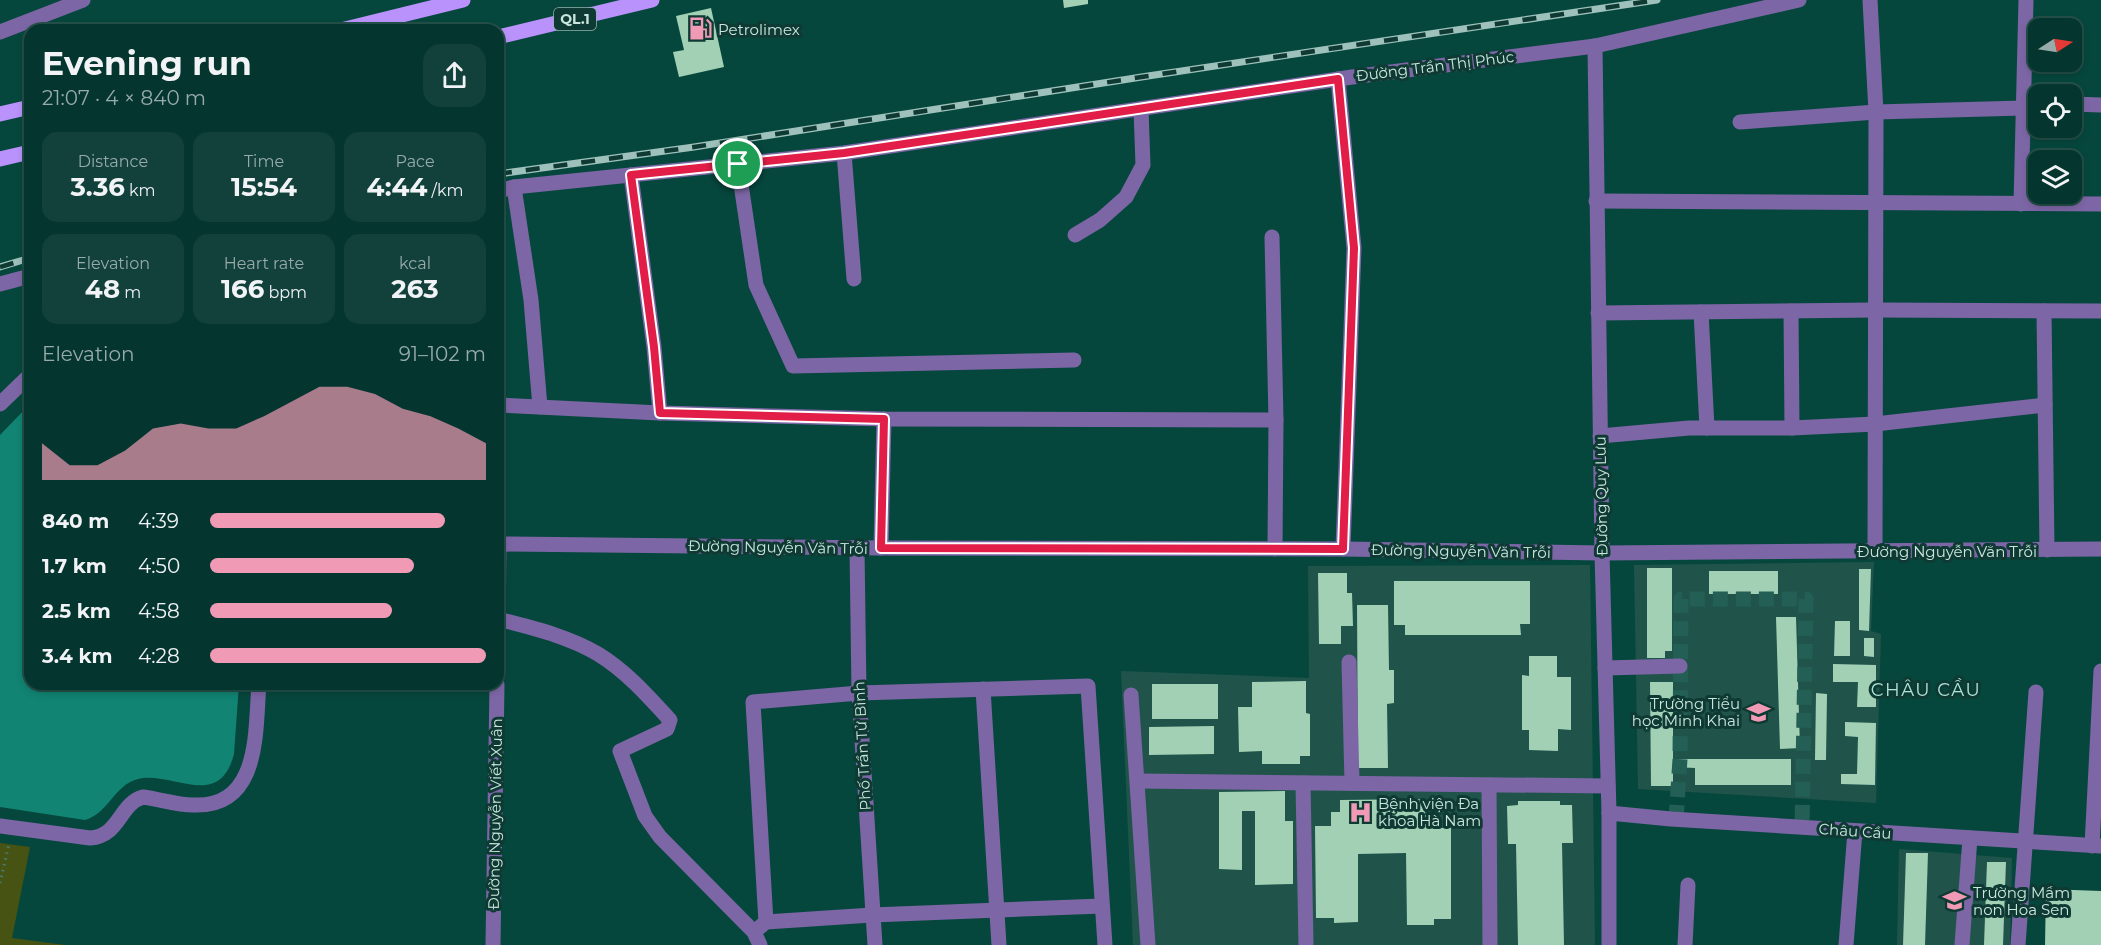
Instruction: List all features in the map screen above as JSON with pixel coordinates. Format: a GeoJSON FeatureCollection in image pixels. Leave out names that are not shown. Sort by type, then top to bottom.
{"type":"FeatureCollection","features":[{"type":"Feature","properties":{"kind":"main road"},"geometry":{"type":"LineString","coordinates":[[366,24],[464,0]]}},
{"type":"Feature","properties":{"kind":"main road","name":"QL.1"},"geometry":{"type":"LineString","coordinates":[[504,36],[652,0]]}},
{"type":"Feature","properties":{"kind":"main road"},"geometry":{"type":"LineString","coordinates":[[0,114],[24,108]]}},
{"type":"Feature","properties":{"kind":"main road"},"geometry":{"type":"LineString","coordinates":[[0,159],[24,153]]}},
{"type":"Feature","properties":{"kind":"street"},"geometry":{"type":"LineString","coordinates":[[0,32],[83,0]]}},
{"type":"Feature","properties":{"kind":"street","name":"Đường Trần Thị Phúc"},"geometry":{"type":"LineString","coordinates":[[504,189],[844,153],[1338,79],[1595,46],[1799,0]]}},
{"type":"Feature","properties":{"kind":"street"},"geometry":{"type":"LineString","coordinates":[[1870,0],[1876,112],[1875,551]]}},
{"type":"Feature","properties":{"kind":"street"},"geometry":{"type":"LineString","coordinates":[[2021,204],[2026,0]]}},
{"type":"Feature","properties":{"kind":"street","name":"Đường Quy Lưu"},"geometry":{"type":"LineString","coordinates":[[1595,46],[1602,553],[1609,813],[1609,945]]}},
{"type":"Feature","properties":{"kind":"street"},"geometry":{"type":"LineString","coordinates":[[1338,79],[1354,248],[1343,549]]}},
{"type":"Feature","properties":{"kind":"street"},"geometry":{"type":"LineString","coordinates":[[2082,104],[2101,105]]}},
{"type":"Feature","properties":{"kind":"street"},"geometry":{"type":"LineString","coordinates":[[1740,122],[1876,112],[2023,108]]}},
{"type":"Feature","properties":{"kind":"street"},"geometry":{"type":"LineString","coordinates":[[1075,235],[1100,220],[1126,197],[1143,165],[1141,109]]}},
{"type":"Feature","properties":{"kind":"street"},"geometry":{"type":"LineString","coordinates":[[844,153],[854,279]]}},
{"type":"Feature","properties":{"kind":"street"},"geometry":{"type":"LineString","coordinates":[[738,164],[756,285],[793,366],[1074,360]]}},
{"type":"Feature","properties":{"kind":"street"},"geometry":{"type":"LineString","coordinates":[[631,175],[654,347],[660,413]]}},
{"type":"Feature","properties":{"kind":"street"},"geometry":{"type":"LineString","coordinates":[[514,187],[531,300],[540,407]]}},
{"type":"Feature","properties":{"kind":"street"},"geometry":{"type":"LineString","coordinates":[[1596,201],[2101,204]]}},
{"type":"Feature","properties":{"kind":"street"},"geometry":{"type":"LineString","coordinates":[[1272,237],[1276,420],[1275,549]]}},
{"type":"Feature","properties":{"kind":"street"},"geometry":{"type":"LineString","coordinates":[[0,284],[24,278]]}},
{"type":"Feature","properties":{"kind":"street"},"geometry":{"type":"LineString","coordinates":[[1598,313],[1875,310],[2101,311]]}},
{"type":"Feature","properties":{"kind":"street"},"geometry":{"type":"LineString","coordinates":[[1791,311],[1792,428]]}},
{"type":"Feature","properties":{"kind":"street"},"geometry":{"type":"LineString","coordinates":[[2044,311],[2047,550]]}},
{"type":"Feature","properties":{"kind":"street"},"geometry":{"type":"LineString","coordinates":[[1701,312],[1707,428]]}},
{"type":"Feature","properties":{"kind":"street"},"geometry":{"type":"LineString","coordinates":[[0,404],[24,381]]}},
{"type":"Feature","properties":{"kind":"street"},"geometry":{"type":"LineString","coordinates":[[504,405],[660,413],[884,419],[1276,420]]}},
{"type":"Feature","properties":{"kind":"street"},"geometry":{"type":"LineString","coordinates":[[1600,436],[1689,428],[1792,428],[1875,424],[2045,405]]}},
{"type":"Feature","properties":{"kind":"street"},"geometry":{"type":"LineString","coordinates":[[881,548],[884,419]]}},
{"type":"Feature","properties":{"kind":"street","name":"Đường Nguyễn Văn Trỗi"},"geometry":{"type":"LineString","coordinates":[[504,544],[857,548],[1343,549],[1602,553],[2101,549]]}},
{"type":"Feature","properties":{"kind":"street","name":"Phố Trần Tử Bình"},"geometry":{"type":"LineString","coordinates":[[857,548],[859,693],[874,945]]}},
{"type":"Feature","properties":{"kind":"street"},"geometry":{"type":"LineString","coordinates":[[504,621],[554,634],[599,655],[639,686],[670,720],[667,729],[620,751],[645,816],[660,837],[757,939],[766,922],[753,702],[859,693],[1088,686],[1105,945]]}},
{"type":"Feature","properties":{"kind":"street"},"geometry":{"type":"LineString","coordinates":[[1349,662],[1352,783]]}},
{"type":"Feature","properties":{"kind":"street"},"geometry":{"type":"LineString","coordinates":[[1605,668],[1680,666]]}},
{"type":"Feature","properties":{"kind":"street"},"geometry":{"type":"LineString","coordinates":[[2097,846],[2101,671]]}},
{"type":"Feature","properties":{"kind":"street"},"geometry":{"type":"LineString","coordinates":[[983,689],[999,945]]}},
{"type":"Feature","properties":{"kind":"street"},"geometry":{"type":"LineString","coordinates":[[6,827],[90,838],[101,837],[110,831],[136,799],[143,797],[192,805],[210,804],[226,798],[239,786],[248,771],[253,754],[258,690]]}},
{"type":"Feature","properties":{"kind":"street","name":"Đường Nguyễn Viết Xuân"},"geometry":{"type":"LineString","coordinates":[[493,945],[497,690]]}},
{"type":"Feature","properties":{"kind":"street"},"geometry":{"type":"LineString","coordinates":[[2018,945],[2036,692]]}},
{"type":"Feature","properties":{"kind":"street"},"geometry":{"type":"LineString","coordinates":[[1131,695],[1148,945]]}},
{"type":"Feature","properties":{"kind":"street"},"geometry":{"type":"LineString","coordinates":[[1138,781],[1608,786]]}},
{"type":"Feature","properties":{"kind":"street"},"geometry":{"type":"LineString","coordinates":[[1303,783],[1306,945]]}},
{"type":"Feature","properties":{"kind":"street"},"geometry":{"type":"LineString","coordinates":[[1489,785],[1490,945]]}},
{"type":"Feature","properties":{"kind":"street","name":"Châu Cầu"},"geometry":{"type":"LineString","coordinates":[[1609,813],[1671,819],[2097,846]]}},
{"type":"Feature","properties":{"kind":"street"},"geometry":{"type":"LineString","coordinates":[[1846,945],[1855,831]]}},
{"type":"Feature","properties":{"kind":"street"},"geometry":{"type":"LineString","coordinates":[[1962,945],[1970,838]]}},
{"type":"Feature","properties":{"kind":"street"},"geometry":{"type":"LineString","coordinates":[[1685,945],[1688,885]]}},
{"type":"Feature","properties":{"kind":"street"},"geometry":{"type":"LineString","coordinates":[[766,922],[872,915],[1102,906]]}},
{"type":"Feature","properties":{"kind":"path"},"geometry":{"type":"LineString","coordinates":[[0,883],[6,827]]}},
{"type":"Feature","properties":{"kind":"shaded area"},"geometry":{"type":"Polygon","coordinates":[[[24,410],[24,690],[239,690],[234,754],[228,770],[219,780],[208,785],[196,785],[156,778],[133,780],[119,791],[101,811],[85,820],[0,807],[0,435],[24,410]]]}},
{"type":"Feature","properties":{"kind":"shaded area","name":"Trường Tiểu học Minh Khai"},"geometry":{"type":"Polygon","coordinates":[[[1874,562],[1871,631],[1881,634],[1876,803],[1638,789],[1634,565],[1874,562]]]}},
{"type":"Feature","properties":{"kind":"shaded area","name":"Bệnh viện Đa khoa Hà Nam"},"geometry":{"type":"Polygon","coordinates":[[[1590,565],[1595,945],[1133,945],[1121,671],[1309,678],[1308,566],[1590,565]]]}},
{"type":"Feature","properties":{"kind":"shaded area"},"geometry":{"type":"Polygon","coordinates":[[[0,843],[30,847],[12,938],[65,945],[0,945],[0,843]]]}},
{"type":"Feature","properties":{"kind":"shaded area","name":"Trường Mầm non Hoa Sen"},"geometry":{"type":"Polygon","coordinates":[[[1899,849],[2012,858],[2010,945],[1897,945],[1899,849]]]}},
{"type":"Feature","properties":{"kind":"building"},"geometry":{"type":"Polygon","coordinates":[[[1063,0],[1088,0],[1088,4],[1064,8],[1063,0]]]}},
{"type":"Feature","properties":{"kind":"building"},"geometry":{"type":"Polygon","coordinates":[[[711,8],[724,67],[679,77],[673,52],[684,50],[676,16],[711,8]]]}},
{"type":"Feature","properties":{"kind":"building"},"geometry":{"type":"Polygon","coordinates":[[[1647,568],[1672,568],[1672,651],[1665,651],[1665,658],[1647,658],[1647,568]]]}},
{"type":"Feature","properties":{"kind":"building"},"geometry":{"type":"Polygon","coordinates":[[[1859,569],[1871,569],[1869,631],[1859,630],[1859,569]]]}},
{"type":"Feature","properties":{"kind":"building"},"geometry":{"type":"Polygon","coordinates":[[[1709,571],[1778,571],[1778,594],[1709,594],[1709,571]]]}},
{"type":"Feature","properties":{"kind":"building"},"geometry":{"type":"Polygon","coordinates":[[[1318,573],[1347,573],[1347,593],[1352,593],[1353,626],[1341,626],[1341,644],[1319,644],[1318,573]]]}},
{"type":"Feature","properties":{"kind":"building"},"geometry":{"type":"Polygon","coordinates":[[[1394,581],[1530,581],[1530,624],[1520,624],[1521,635],[1405,635],[1405,625],[1394,625],[1394,581]]]}},
{"type":"Feature","properties":{"kind":"building"},"geometry":{"type":"Polygon","coordinates":[[[1357,605],[1388,605],[1389,670],[1394,670],[1394,703],[1387,704],[1388,768],[1358,768],[1357,605]]]}},
{"type":"Feature","properties":{"kind":"building"},"geometry":{"type":"Polygon","coordinates":[[[1776,617],[1796,617],[1800,748],[1780,749],[1776,617]]]}},
{"type":"Feature","properties":{"kind":"building"},"geometry":{"type":"Polygon","coordinates":[[[1835,621],[1850,621],[1850,656],[1834,656],[1835,621]]]}},
{"type":"Feature","properties":{"kind":"building"},"geometry":{"type":"Polygon","coordinates":[[[1864,638],[1874,638],[1874,657],[1864,656],[1864,638]]]}},
{"type":"Feature","properties":{"kind":"building"},"geometry":{"type":"Polygon","coordinates":[[[1529,656],[1557,656],[1557,677],[1571,677],[1571,730],[1558,729],[1558,751],[1529,750],[1529,730],[1522,730],[1522,675],[1529,676],[1529,656]]]}},
{"type":"Feature","properties":{"kind":"building"},"geometry":{"type":"Polygon","coordinates":[[[1833,664],[1876,665],[1876,707],[1857,707],[1858,682],[1833,682],[1833,664]]]}},
{"type":"Feature","properties":{"kind":"building"},"geometry":{"type":"Polygon","coordinates":[[[1306,681],[1306,713],[1310,714],[1310,756],[1300,756],[1300,764],[1262,764],[1262,751],[1239,752],[1238,707],[1252,707],[1252,682],[1306,681]]]}},
{"type":"Feature","properties":{"kind":"building"},"geometry":{"type":"Polygon","coordinates":[[[1650,682],[1673,682],[1673,759],[1791,759],[1791,785],[1695,785],[1695,768],[1673,767],[1673,786],[1651,786],[1650,682]]]}},
{"type":"Feature","properties":{"kind":"building"},"geometry":{"type":"Polygon","coordinates":[[[1152,684],[1218,684],[1218,719],[1152,719],[1152,684]]]}},
{"type":"Feature","properties":{"kind":"building"},"geometry":{"type":"Polygon","coordinates":[[[1816,693],[1827,694],[1826,760],[1815,760],[1816,693]]]}},
{"type":"Feature","properties":{"kind":"building"},"geometry":{"type":"Polygon","coordinates":[[[1845,722],[1876,723],[1875,785],[1841,784],[1841,774],[1857,774],[1858,737],[1845,736],[1845,722]]]}},
{"type":"Feature","properties":{"kind":"building"},"geometry":{"type":"Polygon","coordinates":[[[1214,726],[1214,754],[1149,755],[1149,727],[1214,726]]]}},
{"type":"Feature","properties":{"kind":"building"},"geometry":{"type":"Polygon","coordinates":[[[1285,791],[1285,821],[1293,821],[1293,884],[1255,885],[1255,811],[1242,811],[1242,870],[1219,869],[1219,792],[1285,791]]]}},
{"type":"Feature","properties":{"kind":"building"},"geometry":{"type":"Polygon","coordinates":[[[1425,799],[1425,815],[1438,815],[1438,828],[1451,828],[1451,919],[1434,919],[1434,925],[1407,925],[1406,853],[1358,854],[1358,922],[1334,923],[1334,918],[1316,918],[1315,826],[1331,826],[1331,812],[1340,812],[1340,800],[1425,799]]]}},
{"type":"Feature","properties":{"kind":"building"},"geometry":{"type":"Polygon","coordinates":[[[1518,801],[1560,801],[1560,805],[1572,805],[1573,843],[1562,843],[1564,945],[1518,945],[1516,844],[1508,844],[1507,806],[1518,805],[1518,801]]]}},
{"type":"Feature","properties":{"kind":"building"},"geometry":{"type":"Polygon","coordinates":[[[1906,853],[1928,853],[1925,945],[1903,945],[1906,853]]]}},
{"type":"Feature","properties":{"kind":"building"},"geometry":{"type":"Polygon","coordinates":[[[1987,862],[2006,862],[2003,945],[1984,945],[1987,862]]]}},
{"type":"Feature","properties":{"kind":"building"},"geometry":{"type":"Polygon","coordinates":[[[2046,889],[2101,891],[2101,945],[2045,945],[2046,889]]]}},
{"type":"Feature","properties":{"kind":"tunnel"},"geometry":{"type":"LineString","coordinates":[[1676,820],[1680,759],[1681,599],[1806,599],[1802,828]]}},
{"type":"Feature","properties":{"kind":"railway"},"geometry":{"type":"LineString","coordinates":[[504,173],[694,147],[1657,0]]}},
{"type":"Feature","properties":{"kind":"railway"},"geometry":{"type":"LineString","coordinates":[[0,267],[24,260]]}},
{"type":"Feature","properties":{"kind":"place","name":"Petrolimex"},"geometry":{"type":"Point","coordinates":[700,29]}},
{"type":"Feature","properties":{"kind":"place","name":"Trường Tiểu học Minh Khai"},"geometry":{"type":"Point","coordinates":[1758,712]}},
{"type":"Feature","properties":{"kind":"place","name":"Bệnh viện Đa khoa Hà Nam"},"geometry":{"type":"Point","coordinates":[1360,812]}},
{"type":"Feature","properties":{"kind":"place","name":"Trường Mầm non Hoa Sen"},"geometry":{"type":"Point","coordinates":[1955,901]}},
{"type":"Feature","properties":{"kind":"district","name":"CHÂU CẦU"},"geometry":{"type":"Point","coordinates":[1926,690]}},
{"type":"Feature","properties":{"kind":"route"},"geometry":{"type":"LineString","coordinates":[[1338,79],[1354,248],[1343,549],[881,548],[884,419],[660,413],[654,347],[631,175],[738,164],[844,153],[1338,79]]}}]}
